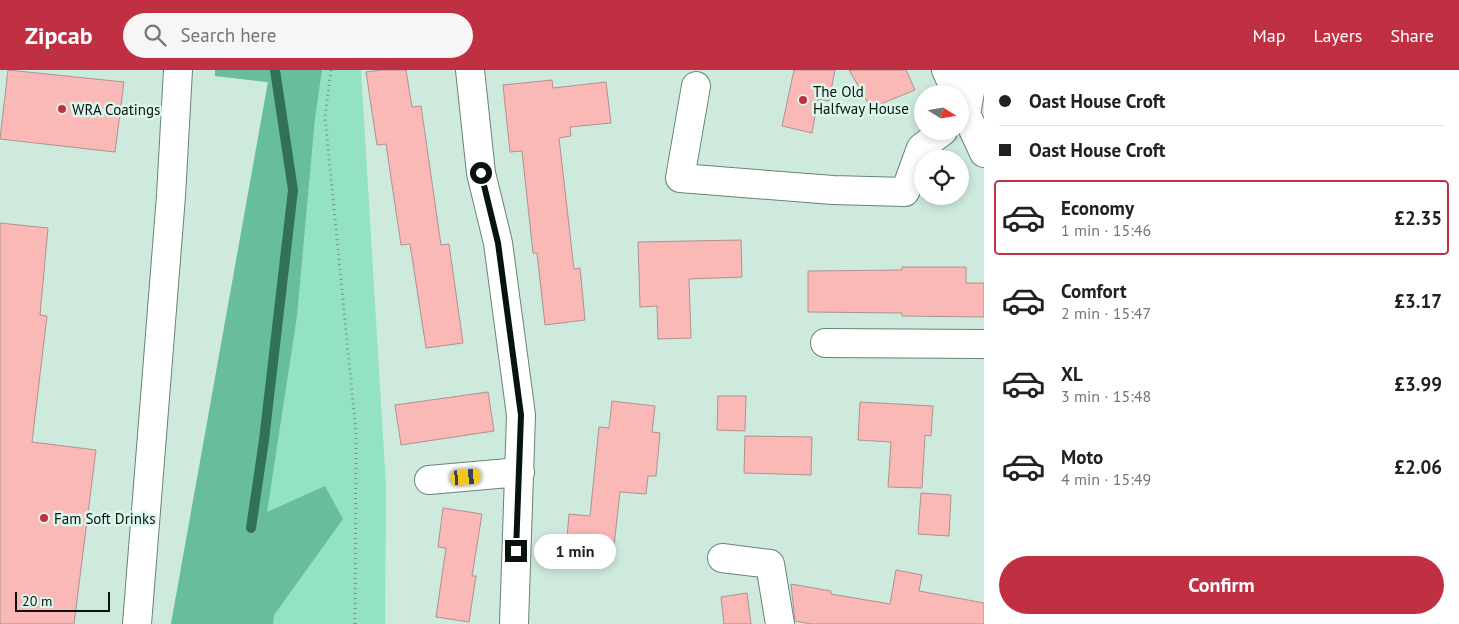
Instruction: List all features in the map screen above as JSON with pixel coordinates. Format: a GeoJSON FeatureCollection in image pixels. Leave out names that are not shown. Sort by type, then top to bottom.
{"type":"FeatureCollection","features":[{"type":"Feature","properties":{"kind":"street"},"geometry":{"type":"LineString","coordinates":[[137,624],[171,196],[178,70]]}},
{"type":"Feature","properties":{"kind":"street"},"geometry":{"type":"LineString","coordinates":[[470,70],[481,173],[498,243],[521,415],[514,624]]}},
{"type":"Feature","properties":{"kind":"street"},"geometry":{"type":"LineString","coordinates":[[946,70],[952,85]]}},
{"type":"Feature","properties":{"kind":"street"},"geometry":{"type":"LineString","coordinates":[[969,85],[974,70]]}},
{"type":"Feature","properties":{"kind":"street"},"geometry":{"type":"LineString","coordinates":[[696,86],[680,178],[834,190],[905,192],[920,148],[931,140]]}},
{"type":"Feature","properties":{"kind":"street"},"geometry":{"type":"LineString","coordinates":[[969,123],[984,153]]}},
{"type":"Feature","properties":{"kind":"street"},"geometry":{"type":"LineString","coordinates":[[825,342],[984,344]]}},
{"type":"Feature","properties":{"kind":"street"},"geometry":{"type":"LineString","coordinates":[[429,480],[520,472]]}},
{"type":"Feature","properties":{"kind":"street"},"geometry":{"type":"LineString","coordinates":[[722,558],[770,564],[780,624]]}},
{"type":"Feature","properties":{"kind":"path"},"geometry":{"type":"LineString","coordinates":[[331,70],[325,117],[356,432],[355,624]]}},
{"type":"Feature","properties":{"kind":"green space"},"geometry":{"type":"Polygon","coordinates":[[[215,70],[361,70],[386,486],[385,624],[171,624],[268,82],[215,76],[215,70]]]}},
{"type":"Feature","properties":{"kind":"green space"},"geometry":{"type":"Polygon","coordinates":[[[215,70],[322,70],[315,118],[297,316],[267,512],[325,486],[343,519],[274,615],[273,624],[171,624],[268,82],[215,76],[215,70]]]}},
{"type":"Feature","properties":{"kind":"building","name":"WRA Coatings"},"geometry":{"type":"Polygon","coordinates":[[[8,70],[124,82],[115,152],[0,139],[8,70]]]}},
{"type":"Feature","properties":{"kind":"building"},"geometry":{"type":"Polygon","coordinates":[[[406,70],[412,107],[421,106],[441,245],[449,244],[463,343],[426,348],[410,244],[401,245],[386,144],[377,145],[366,72],[406,70]]]}},
{"type":"Feature","properties":{"kind":"building"},"geometry":{"type":"Polygon","coordinates":[[[794,70],[835,70],[829,101],[818,99],[812,133],[782,126],[794,70]]]}},
{"type":"Feature","properties":{"kind":"building"},"geometry":{"type":"Polygon","coordinates":[[[849,70],[906,70],[914,90],[871,108],[849,70]]]}},
{"type":"Feature","properties":{"kind":"building"},"geometry":{"type":"Polygon","coordinates":[[[552,80],[553,88],[606,82],[611,123],[570,127],[571,136],[559,138],[574,269],[580,268],[585,320],[545,325],[537,253],[533,253],[522,151],[510,152],[503,85],[552,80]]]}},
{"type":"Feature","properties":{"kind":"building","name":"Fam Soft Drinks"},"geometry":{"type":"Polygon","coordinates":[[[0,223],[48,228],[40,315],[47,316],[32,442],[96,450],[74,624],[0,624],[0,223]]]}},
{"type":"Feature","properties":{"kind":"building"},"geometry":{"type":"Polygon","coordinates":[[[741,240],[742,277],[689,279],[691,338],[658,339],[657,306],[640,307],[638,242],[741,240]]]}},
{"type":"Feature","properties":{"kind":"building"},"geometry":{"type":"Polygon","coordinates":[[[902,267],[966,267],[966,283],[984,283],[984,317],[902,316],[902,313],[808,312],[808,271],[902,270],[902,267]]]}},
{"type":"Feature","properties":{"kind":"building"},"geometry":{"type":"Polygon","coordinates":[[[488,392],[494,431],[401,445],[395,405],[488,392]]]}},
{"type":"Feature","properties":{"kind":"building"},"geometry":{"type":"Polygon","coordinates":[[[718,396],[746,396],[745,431],[717,430],[718,396]]]}},
{"type":"Feature","properties":{"kind":"building"},"geometry":{"type":"Polygon","coordinates":[[[612,401],[655,406],[652,432],[660,433],[656,476],[648,476],[646,494],[620,492],[613,555],[566,550],[569,514],[590,516],[599,427],[609,428],[612,401]]]}},
{"type":"Feature","properties":{"kind":"building"},"geometry":{"type":"Polygon","coordinates":[[[860,402],[933,406],[931,436],[925,435],[922,488],[888,487],[891,442],[858,440],[860,402]]]}},
{"type":"Feature","properties":{"kind":"building"},"geometry":{"type":"Polygon","coordinates":[[[745,436],[812,437],[811,475],[744,473],[745,436]]]}},
{"type":"Feature","properties":{"kind":"building"},"geometry":{"type":"Polygon","coordinates":[[[921,493],[951,495],[949,536],[918,534],[921,493]]]}},
{"type":"Feature","properties":{"kind":"building"},"geometry":{"type":"Polygon","coordinates":[[[443,508],[482,514],[472,576],[476,576],[469,622],[436,617],[446,548],[438,547],[443,508]]]}},
{"type":"Feature","properties":{"kind":"building"},"geometry":{"type":"Polygon","coordinates":[[[896,570],[922,575],[919,591],[984,603],[984,624],[811,624],[795,621],[791,584],[831,591],[831,594],[890,604],[896,570]]]}},
{"type":"Feature","properties":{"kind":"building"},"geometry":{"type":"Polygon","coordinates":[[[747,593],[751,624],[724,624],[721,597],[747,593]]]}},
{"type":"Feature","properties":{"kind":"waterway"},"geometry":{"type":"LineString","coordinates":[[251,528],[264,440],[293,190],[275,70]]}},
{"type":"Feature","properties":{"kind":"place","name":"The Old Halfway House"},"geometry":{"type":"Point","coordinates":[803,100]}},
{"type":"Feature","properties":{"kind":"place","name":"WRA Coatings"},"geometry":{"type":"Point","coordinates":[62,109]}},
{"type":"Feature","properties":{"kind":"place","name":"Fam Soft Drinks"},"geometry":{"type":"Point","coordinates":[44,518]}},
{"type":"Feature","properties":{"kind":"route"},"geometry":{"type":"LineString","coordinates":[[481,173],[498,243],[521,415],[520,494],[516,551]]}}]}
